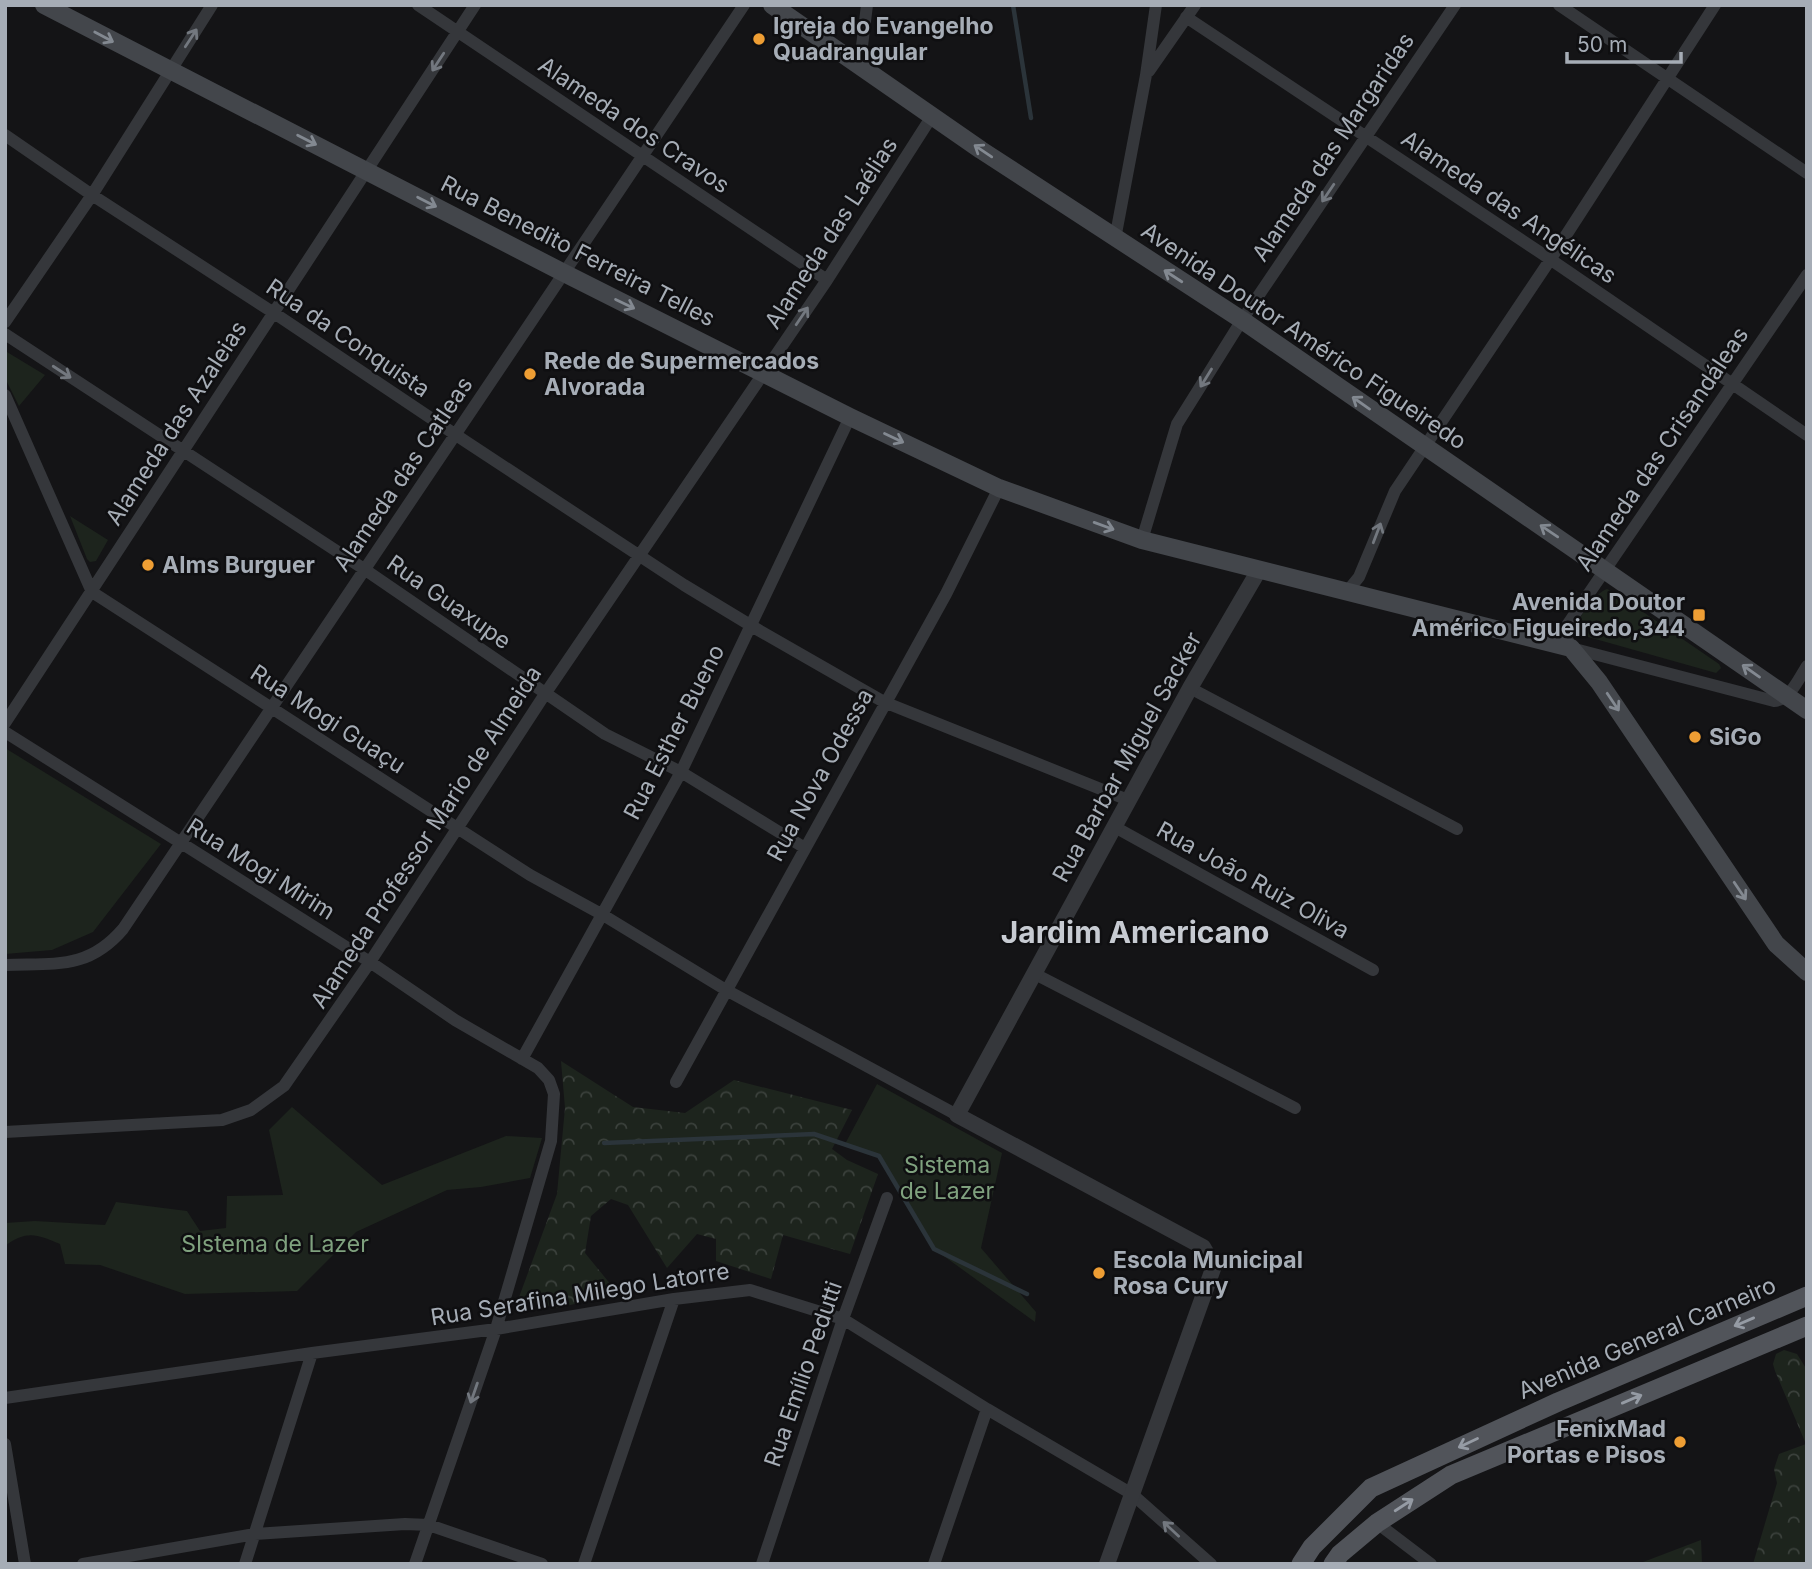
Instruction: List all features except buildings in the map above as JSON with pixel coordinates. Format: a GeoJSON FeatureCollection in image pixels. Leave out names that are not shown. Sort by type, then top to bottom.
{"type":"FeatureCollection","features":[{"type":"Feature","properties":{"kind":"main road","name":"Rua Benedito Ferreira Telles"},"geometry":{"type":"LineString","coordinates":[[44,5],[564,273],[850,417],[999,488],[1142,540],[1571,648]]}},
{"type":"Feature","properties":{"kind":"main road","name":"Avenida Doutor Américo Figueiredo"},"geometry":{"type":"LineString","coordinates":[[772,5],[1115,239],[1242,320],[1807,710]]}},
{"type":"Feature","properties":{"kind":"main road"},"geometry":{"type":"LineString","coordinates":[[1571,648],[1599,682],[1776,944],[1807,972]]}},
{"type":"Feature","properties":{"kind":"main road","name":"Avenida General Carneiro"},"geometry":{"type":"LineString","coordinates":[[1301,1564],[1312,1548],[1370,1488],[1558,1402],[1807,1296]]}},
{"type":"Feature","properties":{"kind":"main road"},"geometry":{"type":"LineString","coordinates":[[1333,1564],[1340,1554],[1377,1523],[1451,1475],[1807,1326]]}},
{"type":"Feature","properties":{"kind":"street"},"geometry":{"type":"LineString","coordinates":[[5,322],[92,195],[212,5]]}},
{"type":"Feature","properties":{"kind":"street","name":"Alameda dos Cravos"},"geometry":{"type":"LineString","coordinates":[[418,5],[827,280]]}},
{"type":"Feature","properties":{"kind":"street","name":"Alameda das Azaleias"},"geometry":{"type":"LineString","coordinates":[[5,723],[475,5]]}},
{"type":"Feature","properties":{"kind":"street","name":"Alameda das Catleas"},"geometry":{"type":"LineString","coordinates":[[5,965],[75,961],[99,952],[123,929],[744,5]]}},
{"type":"Feature","properties":{"kind":"street"},"geometry":{"type":"LineString","coordinates":[[866,70],[862,46],[867,5]]}},
{"type":"Feature","properties":{"kind":"street"},"geometry":{"type":"LineString","coordinates":[[1115,239],[1146,75],[1156,5]]}},
{"type":"Feature","properties":{"kind":"street"},"geometry":{"type":"LineString","coordinates":[[1146,75],[1195,5]]}},
{"type":"Feature","properties":{"kind":"street","name":"Alameda das Margaridas"},"geometry":{"type":"LineString","coordinates":[[1142,540],[1177,424],[1242,320],[1455,5]]}},
{"type":"Feature","properties":{"kind":"street"},"geometry":{"type":"LineString","coordinates":[[1559,5],[1807,173]]}},
{"type":"Feature","properties":{"kind":"street"},"geometry":{"type":"LineString","coordinates":[[1345,590],[1359,577],[1395,491],[1550,260],[1715,5]]}},
{"type":"Feature","properties":{"kind":"street","name":"Alameda das Angélicas"},"geometry":{"type":"LineString","coordinates":[[1186,17],[1367,136],[1807,435]]}},
{"type":"Feature","properties":{"kind":"street"},"geometry":{"type":"LineString","coordinates":[[1152,33],[1156,39],[1169,42]]}},
{"type":"Feature","properties":{"kind":"street","name":"Alameda das Laélias"},"geometry":{"type":"LineString","coordinates":[[763,373],[827,280],[932,116]]}},
{"type":"Feature","properties":{"kind":"street","name":"Rua da Conquista"},"geometry":{"type":"LineString","coordinates":[[5,135],[455,435],[751,625],[884,702],[1128,800]]}},
{"type":"Feature","properties":{"kind":"street","name":"Alameda das Crisandáleas"},"geometry":{"type":"LineString","coordinates":[[1571,648],[1565,637],[1568,624],[1807,275]]}},
{"type":"Feature","properties":{"kind":"street"},"geometry":{"type":"LineString","coordinates":[[5,314],[19,303]]}},
{"type":"Feature","properties":{"kind":"street","name":"Rua Guaxupe"},"geometry":{"type":"LineString","coordinates":[[5,334],[364,569],[605,734],[681,772],[804,848]]}},
{"type":"Feature","properties":{"kind":"street","name":"Alameda Professor Mario de Almeida"},"geometry":{"type":"LineString","coordinates":[[5,1132],[222,1120],[251,1110],[284,1086],[370,962],[545,694],[763,373]]}},
{"type":"Feature","properties":{"kind":"street"},"geometry":{"type":"LineString","coordinates":[[5,395],[92,592]]}},
{"type":"Feature","properties":{"kind":"street","name":"Rua Esther Bueno"},"geometry":{"type":"LineString","coordinates":[[522,1059],[681,772],[850,417]]}},
{"type":"Feature","properties":{"kind":"street","name":"Rua Nova Odessa"},"geometry":{"type":"LineString","coordinates":[[676,1082],[946,594],[999,488]]}},
{"type":"Feature","properties":{"kind":"street","name":"Rua Barbar Miguel Sacker"},"geometry":{"type":"LineString","coordinates":[[957,1115],[1190,688],[1259,570]]}},
{"type":"Feature","properties":{"kind":"street","name":"Rua Mogi Guaçu"},"geometry":{"type":"LineString","coordinates":[[92,592],[530,875],[603,915],[726,990],[957,1115]]}},
{"type":"Feature","properties":{"kind":"street","name":"Rua Benedito Ferreira Telles"},"geometry":{"type":"LineString","coordinates":[[1571,648],[1774,701],[1787,696]]}},
{"type":"Feature","properties":{"kind":"street"},"geometry":{"type":"LineString","coordinates":[[1787,696],[1807,666]]}},
{"type":"Feature","properties":{"kind":"street"},"geometry":{"type":"LineString","coordinates":[[1190,688],[1457,828]]}},
{"type":"Feature","properties":{"kind":"street","name":"Rua Mogi Mirim"},"geometry":{"type":"LineString","coordinates":[[5,732],[370,962],[455,1020],[538,1068],[549,1080],[554,1094],[551,1142],[496,1329]]}},
{"type":"Feature","properties":{"kind":"street","name":"Rua João Ruiz Oliva"},"geometry":{"type":"LineString","coordinates":[[1114,826],[1373,970]]}},
{"type":"Feature","properties":{"kind":"street"},"geometry":{"type":"LineString","coordinates":[[1033,973],[1294,1108]]}},
{"type":"Feature","properties":{"kind":"street"},"geometry":{"type":"LineString","coordinates":[[957,1115],[1203,1247],[1213,1266],[1107,1564]]}},
{"type":"Feature","properties":{"kind":"street","name":"Rua Emílio Pedutti"},"geometry":{"type":"LineString","coordinates":[[762,1564],[843,1319],[887,1198]]}},
{"type":"Feature","properties":{"kind":"street","name":"Rua Serafina Milego Latorre"},"geometry":{"type":"LineString","coordinates":[[5,1398],[496,1329],[674,1298],[750,1290],[843,1319],[987,1409],[1132,1494],[1211,1564]]}},
{"type":"Feature","properties":{"kind":"street"},"geometry":{"type":"LineString","coordinates":[[584,1564],[674,1298]]}},
{"type":"Feature","properties":{"kind":"street"},"geometry":{"type":"LineString","coordinates":[[415,1564],[496,1329]]}},
{"type":"Feature","properties":{"kind":"street"},"geometry":{"type":"LineString","coordinates":[[245,1564],[312,1353]]}},
{"type":"Feature","properties":{"kind":"street"},"geometry":{"type":"LineString","coordinates":[[934,1564],[987,1409]]}},
{"type":"Feature","properties":{"kind":"street"},"geometry":{"type":"LineString","coordinates":[[5,1444],[25,1564]]}},
{"type":"Feature","properties":{"kind":"street"},"geometry":{"type":"LineString","coordinates":[[1377,1523],[1431,1564]]}},
{"type":"Feature","properties":{"kind":"street"},"geometry":{"type":"LineString","coordinates":[[83,1564],[255,1534],[405,1524],[429,1525],[542,1564]]}},
{"type":"Feature","properties":{"kind":"green space"},"geometry":{"type":"Polygon","coordinates":[[[7,352],[45,375],[19,406],[5,378],[7,352]]]}},
{"type":"Feature","properties":{"kind":"green space"},"geometry":{"type":"Polygon","coordinates":[[[70,516],[108,540],[96,561],[90,562],[87,559],[70,516]]]}},
{"type":"Feature","properties":{"kind":"green space"},"geometry":{"type":"Polygon","coordinates":[[[1607,589],[1719,664],[1721,668],[1716,673],[1581,635],[1577,632],[1577,626],[1583,614],[1597,596],[1607,589]]]}},
{"type":"Feature","properties":{"kind":"green space"},"geometry":{"type":"Polygon","coordinates":[[[5,748],[161,844],[93,932],[52,950],[5,954],[5,748]]]}},
{"type":"Feature","properties":{"kind":"green space"},"geometry":{"type":"Polygon","coordinates":[[[561,1061],[633,1107],[685,1113],[734,1080],[852,1110],[832,1149],[847,1160],[878,1174],[850,1254],[783,1235],[771,1279],[716,1261],[716,1239],[697,1234],[667,1268],[628,1205],[611,1199],[591,1216],[585,1253],[616,1291],[603,1297],[558,1308],[518,1300],[557,1194],[565,1108],[561,1061]]]}},
{"type":"Feature","properties":{"kind":"green space","name":"Sistema de Lazer"},"geometry":{"type":"Polygon","coordinates":[[[877,1084],[1002,1153],[981,1248],[1036,1312],[1035,1322],[934,1249],[879,1156],[845,1144],[877,1084]]]}},
{"type":"Feature","properties":{"kind":"green space","name":"SIstema de Lazer"},"geometry":{"type":"Polygon","coordinates":[[[292,1107],[382,1185],[506,1136],[542,1138],[530,1178],[447,1190],[356,1232],[297,1291],[185,1294],[100,1265],[65,1264],[60,1244],[38,1236],[19,1238],[5,1246],[5,1223],[35,1221],[105,1225],[116,1202],[187,1211],[200,1231],[226,1228],[227,1196],[283,1195],[269,1130],[292,1107]]]}},
{"type":"Feature","properties":{"kind":"green space"},"geometry":{"type":"Polygon","coordinates":[[[1784,1350],[1797,1354],[1807,1370],[1807,1564],[1753,1564],[1777,1483],[1774,1469],[1779,1454],[1806,1444],[1773,1364],[1776,1354],[1784,1350]]]}},
{"type":"Feature","properties":{"kind":"green space"},"geometry":{"type":"Polygon","coordinates":[[[1701,1540],[1702,1564],[1638,1564],[1701,1540]]]}},
{"type":"Feature","properties":{"kind":"waterway"},"geometry":{"type":"LineString","coordinates":[[1013,5],[1031,118]]}},
{"type":"Feature","properties":{"kind":"waterway"},"geometry":{"type":"LineString","coordinates":[[604,1143],[814,1134],[879,1156],[934,1249],[1027,1294]]}},
{"type":"Feature","properties":{"kind":"place","name":"Igreja do Evangelho Quadrangular"},"geometry":{"type":"Point","coordinates":[759,39]}},
{"type":"Feature","properties":{"kind":"place","name":"Rede de Supermercados Alvorada"},"geometry":{"type":"Point","coordinates":[530,374]}},
{"type":"Feature","properties":{"kind":"place","name":"Alms Burguer"},"geometry":{"type":"Point","coordinates":[148,565]}},
{"type":"Feature","properties":{"kind":"place","name":"Avenida Doutor Américo Figueiredo,344"},"geometry":{"type":"Point","coordinates":[1699,615]}},
{"type":"Feature","properties":{"kind":"place","name":"SiGo"},"geometry":{"type":"Point","coordinates":[1695,737]}},
{"type":"Feature","properties":{"kind":"place","name":"Escola Municipal Rosa Cury"},"geometry":{"type":"Point","coordinates":[1099,1273]}},
{"type":"Feature","properties":{"kind":"place","name":"FenixMad Portas e Pisos"},"geometry":{"type":"Point","coordinates":[1680,1442]}},
{"type":"Feature","properties":{"kind":"district","name":"Jardim Americano"},"geometry":{"type":"Point","coordinates":[1135,933]}}]}
